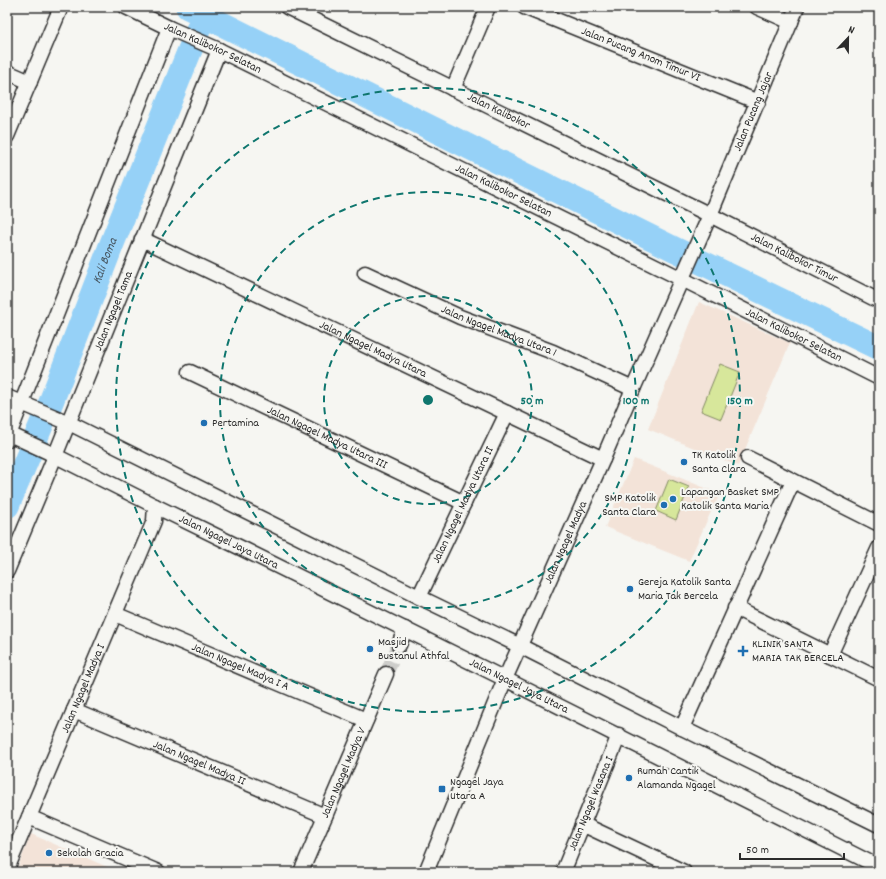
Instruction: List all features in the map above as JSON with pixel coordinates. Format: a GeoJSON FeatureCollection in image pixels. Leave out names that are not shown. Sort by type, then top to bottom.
{"type":"FeatureCollection","features":[{"type":"Feature","properties":{"kind":"street"},"geometry":{"type":"LineString","coordinates":[[7,136],[60,7]]}},
{"type":"Feature","properties":{"kind":"street","name":"Jalan Kalibokor Selatan"},"geometry":{"type":"LineString","coordinates":[[126,7],[215,48],[879,378]]}},
{"type":"Feature","properties":{"kind":"street","name":"Jalan Kalibokor"},"geometry":{"type":"LineString","coordinates":[[288,7],[710,215]]}},
{"type":"Feature","properties":{"kind":"street"},"geometry":{"type":"LineString","coordinates":[[453,89],[488,7]]}},
{"type":"Feature","properties":{"kind":"street","name":"Jalan Pucang Anom Timur VI"},"geometry":{"type":"LineString","coordinates":[[524,7],[758,102]]}},
{"type":"Feature","properties":{"kind":"street"},"geometry":{"type":"LineString","coordinates":[[757,7],[791,22]]}},
{"type":"Feature","properties":{"kind":"street","name":"Jalan Pucang Jajar"},"geometry":{"type":"LineString","coordinates":[[710,215],[797,7]]}},
{"type":"Feature","properties":{"kind":"street"},"geometry":{"type":"LineString","coordinates":[[11,436],[28,406],[174,30]]}},
{"type":"Feature","properties":{"kind":"street","name":"Jalan Ngagel Tama"},"geometry":{"type":"LineString","coordinates":[[7,571],[65,422],[142,239],[215,48]]}},
{"type":"Feature","properties":{"kind":"street"},"geometry":{"type":"LineString","coordinates":[[7,72],[30,82]]}},
{"type":"Feature","properties":{"kind":"street","name":"Jalan Ngagel Madya"},"geometry":{"type":"LineString","coordinates":[[426,872],[505,678],[710,215]]}},
{"type":"Feature","properties":{"kind":"street","name":"Jalan Kalibokor Timur"},"geometry":{"type":"LineString","coordinates":[[710,215],[879,301]]}},
{"type":"Feature","properties":{"kind":"street","name":"Jalan Ngagel Madya Utara"},"geometry":{"type":"LineString","coordinates":[[142,239],[603,459]]}},
{"type":"Feature","properties":{"kind":"street","name":"Jalan Ngagel Madya Utara 1"},"geometry":{"type":"LineString","coordinates":[[365,273],[460,317],[553,352],[633,390]]}},
{"type":"Feature","properties":{"kind":"street","name":"Jalan Ngagel Madya Utara III"},"geometry":{"type":"LineString","coordinates":[[190,372],[464,503]]}},
{"type":"Feature","properties":{"kind":"street"},"geometry":{"type":"LineString","coordinates":[[7,397],[65,422],[879,825]]}},
{"type":"Feature","properties":{"kind":"street","name":"Jalan Ngagel Madya Utara II"},"geometry":{"type":"LineString","coordinates":[[419,597],[507,413]]}},
{"type":"Feature","properties":{"kind":"street","name":"Jalan Ngagel Jaya Utara"},"geometry":{"type":"LineString","coordinates":[[11,436],[52,454],[505,678],[879,867]]}},
{"type":"Feature","properties":{"kind":"street"},"geometry":{"type":"LineString","coordinates":[[748,458],[879,524]]}},
{"type":"Feature","properties":{"kind":"street"},"geometry":{"type":"LineString","coordinates":[[682,728],[793,481]]}},
{"type":"Feature","properties":{"kind":"street","name":"Jalan Ngagel Madya I"},"geometry":{"type":"LineString","coordinates":[[7,868],[154,521],[155,506]]}},
{"type":"Feature","properties":{"kind":"street"},"geometry":{"type":"LineString","coordinates":[[830,655],[879,548]]}},
{"type":"Feature","properties":{"kind":"street"},"geometry":{"type":"LineString","coordinates":[[736,608],[879,679]]}},
{"type":"Feature","properties":{"kind":"street","name":"Jalan Ngagel Madya I A"},"geometry":{"type":"LineString","coordinates":[[115,614],[366,720]]}},
{"type":"Feature","properties":{"kind":"street"},"geometry":{"type":"LineString","coordinates":[[399,645],[405,629]]}},
{"type":"Feature","properties":{"kind":"street","name":"Jalan Ngagel Madya V"},"geometry":{"type":"LineString","coordinates":[[301,872],[386,674]]}},
{"type":"Feature","properties":{"kind":"street","name":"Jalan Ngagel Madya II"},"geometry":{"type":"LineString","coordinates":[[74,710],[325,816]]}},
{"type":"Feature","properties":{"kind":"street","name":"Jalan Ngagel Wasana I"},"geometry":{"type":"LineString","coordinates":[[563,872],[618,735]]}},
{"type":"Feature","properties":{"kind":"street"},"geometry":{"type":"LineString","coordinates":[[29,817],[158,872]]}},
{"type":"Feature","properties":{"kind":"street"},"geometry":{"type":"LineString","coordinates":[[582,824],[684,872]]}},
{"type":"Feature","properties":{"kind":"shaded area"},"geometry":{"type":"Polygon","coordinates":[[[699,302],[790,343],[738,466],[648,429],[699,302]]]}},
{"type":"Feature","properties":{"kind":"shaded area","name":"SMP Katolik Santa Clara"},"geometry":{"type":"Polygon","coordinates":[[[634,459],[720,494],[689,561],[605,527],[634,459]]]}},
{"type":"Feature","properties":{"kind":"shaded area","name":"Sekolah Gracia"},"geometry":{"type":"Polygon","coordinates":[[[31,834],[119,872],[16,872],[31,834]]]}},
{"type":"Feature","properties":{"kind":"green space"},"geometry":{"type":"Polygon","coordinates":[[[720,364],[740,372],[721,419],[701,411],[720,364]]]}},
{"type":"Feature","properties":{"kind":"green space","name":"Lapangan Basket SMP Katolik Santa Maria"},"geometry":{"type":"Polygon","coordinates":[[[669,479],[689,487],[676,520],[656,511],[669,479]]]}},
{"type":"Feature","properties":{"kind":"waterway"},"geometry":{"type":"LineString","coordinates":[[188,7],[674,249],[879,348]]}},
{"type":"Feature","properties":{"kind":"waterway","name":"Kali Boma"},"geometry":{"type":"LineString","coordinates":[[7,506],[51,402],[111,246],[204,15]]}},
{"type":"Feature","properties":{"kind":"tunnel"},"geometry":{"type":"LineString","coordinates":[[386,674],[399,645]]}},
{"type":"Feature","properties":{"kind":"place","name":"Pertamina"},"geometry":{"type":"Point","coordinates":[204,423]}},
{"type":"Feature","properties":{"kind":"place","name":"TK Katolik Santa Clara"},"geometry":{"type":"Point","coordinates":[684,462]}},
{"type":"Feature","properties":{"kind":"place","name":"Lapangan Basket SMP Katolik Santa Maria"},"geometry":{"type":"Point","coordinates":[673,499]}},
{"type":"Feature","properties":{"kind":"place","name":"SMP Katolik Santa Clara"},"geometry":{"type":"Point","coordinates":[664,505]}},
{"type":"Feature","properties":{"kind":"place","name":"Gereja Katolik Santa Maria Tak Bercela"},"geometry":{"type":"Point","coordinates":[630,589]}},
{"type":"Feature","properties":{"kind":"place","name":"Masjid Bustanul Athfal"},"geometry":{"type":"Point","coordinates":[370,649]}},
{"type":"Feature","properties":{"kind":"place","name":"KLINIK SANTA MARIA TAK BERCELA"},"geometry":{"type":"Point","coordinates":[743,651]}},
{"type":"Feature","properties":{"kind":"place","name":"Rumah Cantik Alamanda Ngagel"},"geometry":{"type":"Point","coordinates":[629,778]}},
{"type":"Feature","properties":{"kind":"place","name":"Ngagel Jaya Utara A"},"geometry":{"type":"Point","coordinates":[442,789]}},
{"type":"Feature","properties":{"kind":"place","name":"Sekolah Gracia"},"geometry":{"type":"Point","coordinates":[49,853]}}]}
